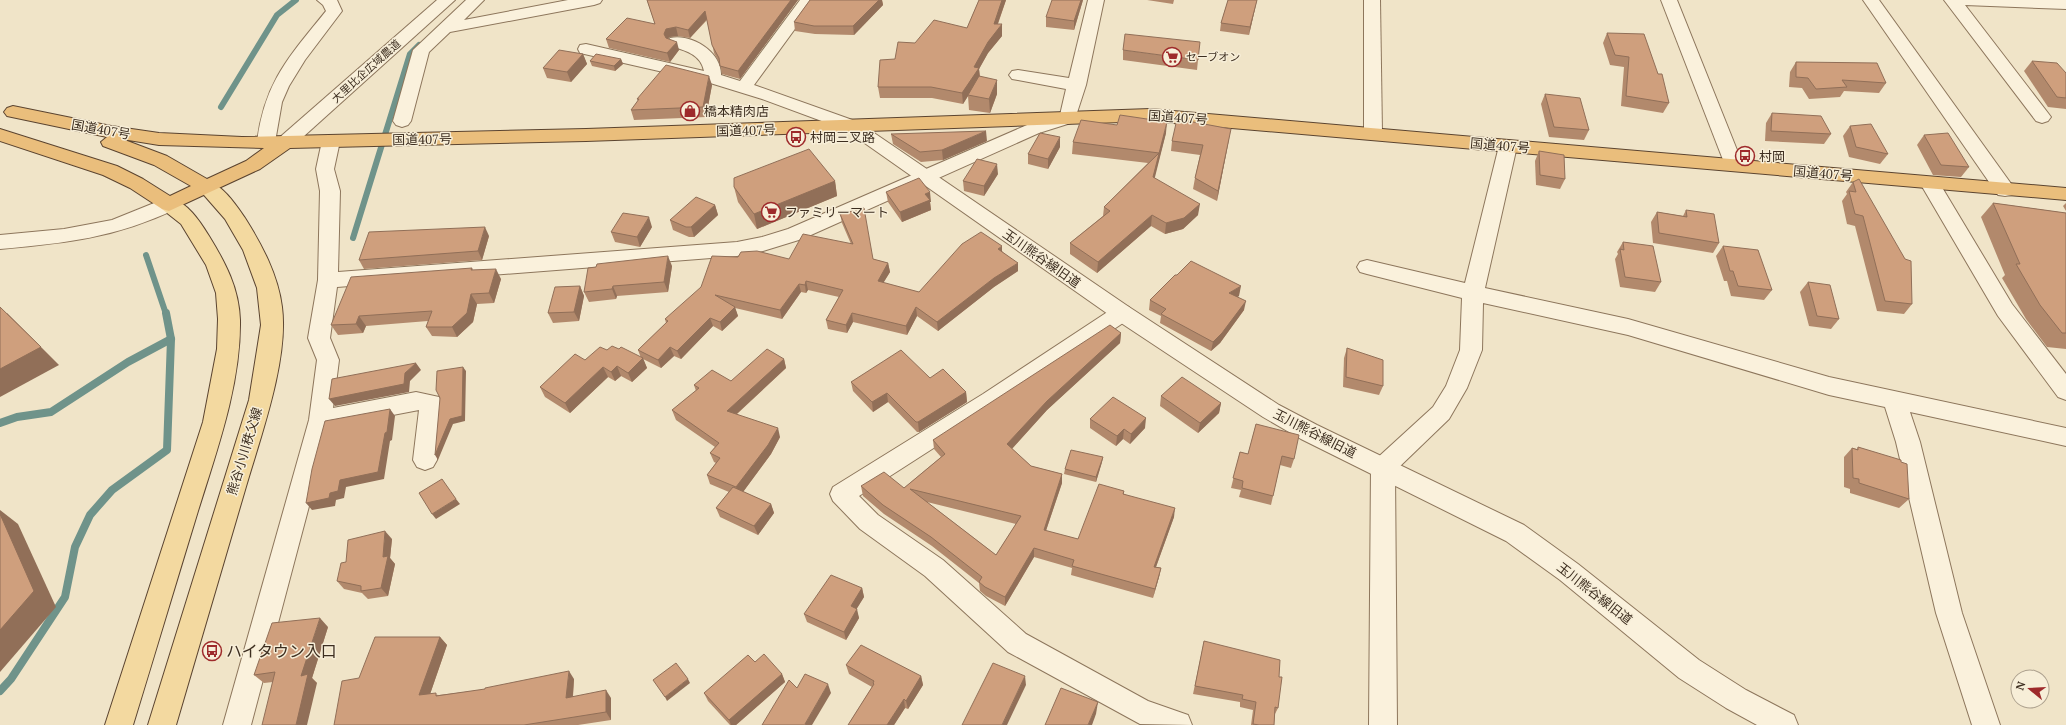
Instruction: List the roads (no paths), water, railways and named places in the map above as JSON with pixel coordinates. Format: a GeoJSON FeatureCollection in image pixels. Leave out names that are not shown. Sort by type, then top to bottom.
{"type":"FeatureCollection","features":[{"type":"Feature","properties":{"kind":"highway","name":"国道407号"},"geometry":{"type":"LineString","coordinates":[[6,110],[111,132],[159,139],[266,142],[396,140],[1150,115],[1373,133],[2005,190],[2066,194]]}},
{"type":"Feature","properties":{"kind":"highway","name":"国道407号"},"geometry":{"type":"LineString","coordinates":[[6,110],[152,156],[180,169],[207,187]]}},
{"type":"Feature","properties":{"kind":"highway"},"geometry":{"type":"LineString","coordinates":[[0,135],[92,164],[124,176],[144,187],[169,204],[253,165],[286,142]]}},
{"type":"Feature","properties":{"kind":"main road","name":"熊谷小川秩父線"},"geometry":{"type":"LineString","coordinates":[[162,725],[260,400],[268,360],[272,323],[267,289],[259,263],[236,220],[222,200],[207,187]]}},
{"type":"Feature","properties":{"kind":"main road"},"geometry":{"type":"LineString","coordinates":[[119,725],[214,422],[228,349],[229,319],[226,293],[216,264],[188,219],[169,204]]}},
{"type":"Feature","properties":{"kind":"street"},"geometry":{"type":"LineString","coordinates":[[266,142],[267,121],[273,98],[287,72],[334,12],[330,2],[325,0]]}},
{"type":"Feature","properties":{"kind":"street","name":"大里比企広域農道"},"geometry":{"type":"LineString","coordinates":[[286,142],[447,0]]}},
{"type":"Feature","properties":{"kind":"street"},"geometry":{"type":"LineString","coordinates":[[402,121],[421,50],[476,0]]}},
{"type":"Feature","properties":{"kind":"street"},"geometry":{"type":"LineString","coordinates":[[446,28],[594,0]]}},
{"type":"Feature","properties":{"kind":"street"},"geometry":{"type":"LineString","coordinates":[[744,87],[808,0]]}},
{"type":"Feature","properties":{"kind":"street"},"geometry":{"type":"LineString","coordinates":[[328,280],[400,273],[737,249],[763,244],[795,234],[1033,129],[1068,118],[1096,0]]}},
{"type":"Feature","properties":{"kind":"street"},"geometry":{"type":"LineString","coordinates":[[1372,0],[1373,133]]}},
{"type":"Feature","properties":{"kind":"street"},"geometry":{"type":"LineString","coordinates":[[1669,0],[1734,165]]}},
{"type":"Feature","properties":{"kind":"street"},"geometry":{"type":"LineString","coordinates":[[1871,0],[2005,190]]}},
{"type":"Feature","properties":{"kind":"street"},"geometry":{"type":"LineString","coordinates":[[1952,0],[2066,4]]}},
{"type":"Feature","properties":{"kind":"street"},"geometry":{"type":"LineString","coordinates":[[1952,0],[2042,117]]}},
{"type":"Feature","properties":{"kind":"street"},"geometry":{"type":"LineString","coordinates":[[676,42],[703,52],[707,56],[713,72],[712,78]]}},
{"type":"Feature","properties":{"kind":"street","name":"玉川熊谷線旧道"},"geometry":{"type":"LineString","coordinates":[[586,49],[712,78],[744,87],[852,126],[1122,313],[1271,411],[1309,432],[1383,467],[1514,533],[1569,572],[1689,669],[1736,699],[1784,725]]}},
{"type":"Feature","properties":{"kind":"street"},"geometry":{"type":"LineString","coordinates":[[1018,75],[1077,85]]}},
{"type":"Feature","properties":{"kind":"street"},"geometry":{"type":"LineString","coordinates":[[237,725],[320,420],[328,360],[319,338],[328,280],[330,191],[325,169],[331,141]]}},
{"type":"Feature","properties":{"kind":"street"},"geometry":{"type":"LineString","coordinates":[[1383,725],[1383,467],[1441,413],[1456,388],[1471,350],[1473,293],[1508,146]]}},
{"type":"Feature","properties":{"kind":"street"},"geometry":{"type":"LineString","coordinates":[[1930,183],[2005,310],[2066,391]]}},
{"type":"Feature","properties":{"kind":"street"},"geometry":{"type":"LineString","coordinates":[[0,242],[48,238],[104,229],[140,218],[169,204]]}},
{"type":"Feature","properties":{"kind":"street"},"geometry":{"type":"LineString","coordinates":[[1367,267],[1473,293],[1628,327],[1830,386],[2066,437]]}},
{"type":"Feature","properties":{"kind":"street"},"geometry":{"type":"LineString","coordinates":[[1122,313],[991,400],[842,494],[869,522],[934,568],[1017,643],[1133,718],[1178,725]]}},
{"type":"Feature","properties":{"kind":"street"},"geometry":{"type":"LineString","coordinates":[[1894,399],[1908,442],[1950,613],[1986,725]]}},
{"type":"Feature","properties":{"kind":"street"},"geometry":{"type":"LineString","coordinates":[[320,420],[416,401],[431,403],[425,460]]}},
{"type":"Feature","properties":{"kind":"waterway"},"geometry":{"type":"LineString","coordinates":[[221,107],[277,15],[296,0]]}},
{"type":"Feature","properties":{"kind":"waterway"},"geometry":{"type":"LineString","coordinates":[[353,238],[410,54],[419,45]]}},
{"type":"Feature","properties":{"kind":"waterway"},"geometry":{"type":"LineString","coordinates":[[146,255],[166,314]]}},
{"type":"Feature","properties":{"kind":"waterway"},"geometry":{"type":"LineString","coordinates":[[166,313],[171,339]]}},
{"type":"Feature","properties":{"kind":"waterway"},"geometry":{"type":"LineString","coordinates":[[0,423],[17,417],[51,412],[128,362],[171,339]]}},
{"type":"Feature","properties":{"kind":"waterway"},"geometry":{"type":"LineString","coordinates":[[0,691],[11,679],[65,597],[75,547],[90,515],[112,490],[167,450],[171,339]]}},
{"type":"Feature","properties":{"kind":"place","name":"セーブオン"},"geometry":{"type":"Point","coordinates":[1172,57]}},
{"type":"Feature","properties":{"kind":"place","name":"橋本精肉店"},"geometry":{"type":"Point","coordinates":[690,111]}},
{"type":"Feature","properties":{"kind":"place","name":"村岡三叉路"},"geometry":{"type":"Point","coordinates":[796,137]}},
{"type":"Feature","properties":{"kind":"place","name":"村岡"},"geometry":{"type":"Point","coordinates":[1745,156]}},
{"type":"Feature","properties":{"kind":"place","name":"ファミリーマート"},"geometry":{"type":"Point","coordinates":[771,212]}},
{"type":"Feature","properties":{"kind":"place","name":"ハイタウン入口"},"geometry":{"type":"Point","coordinates":[212,651]}}]}
